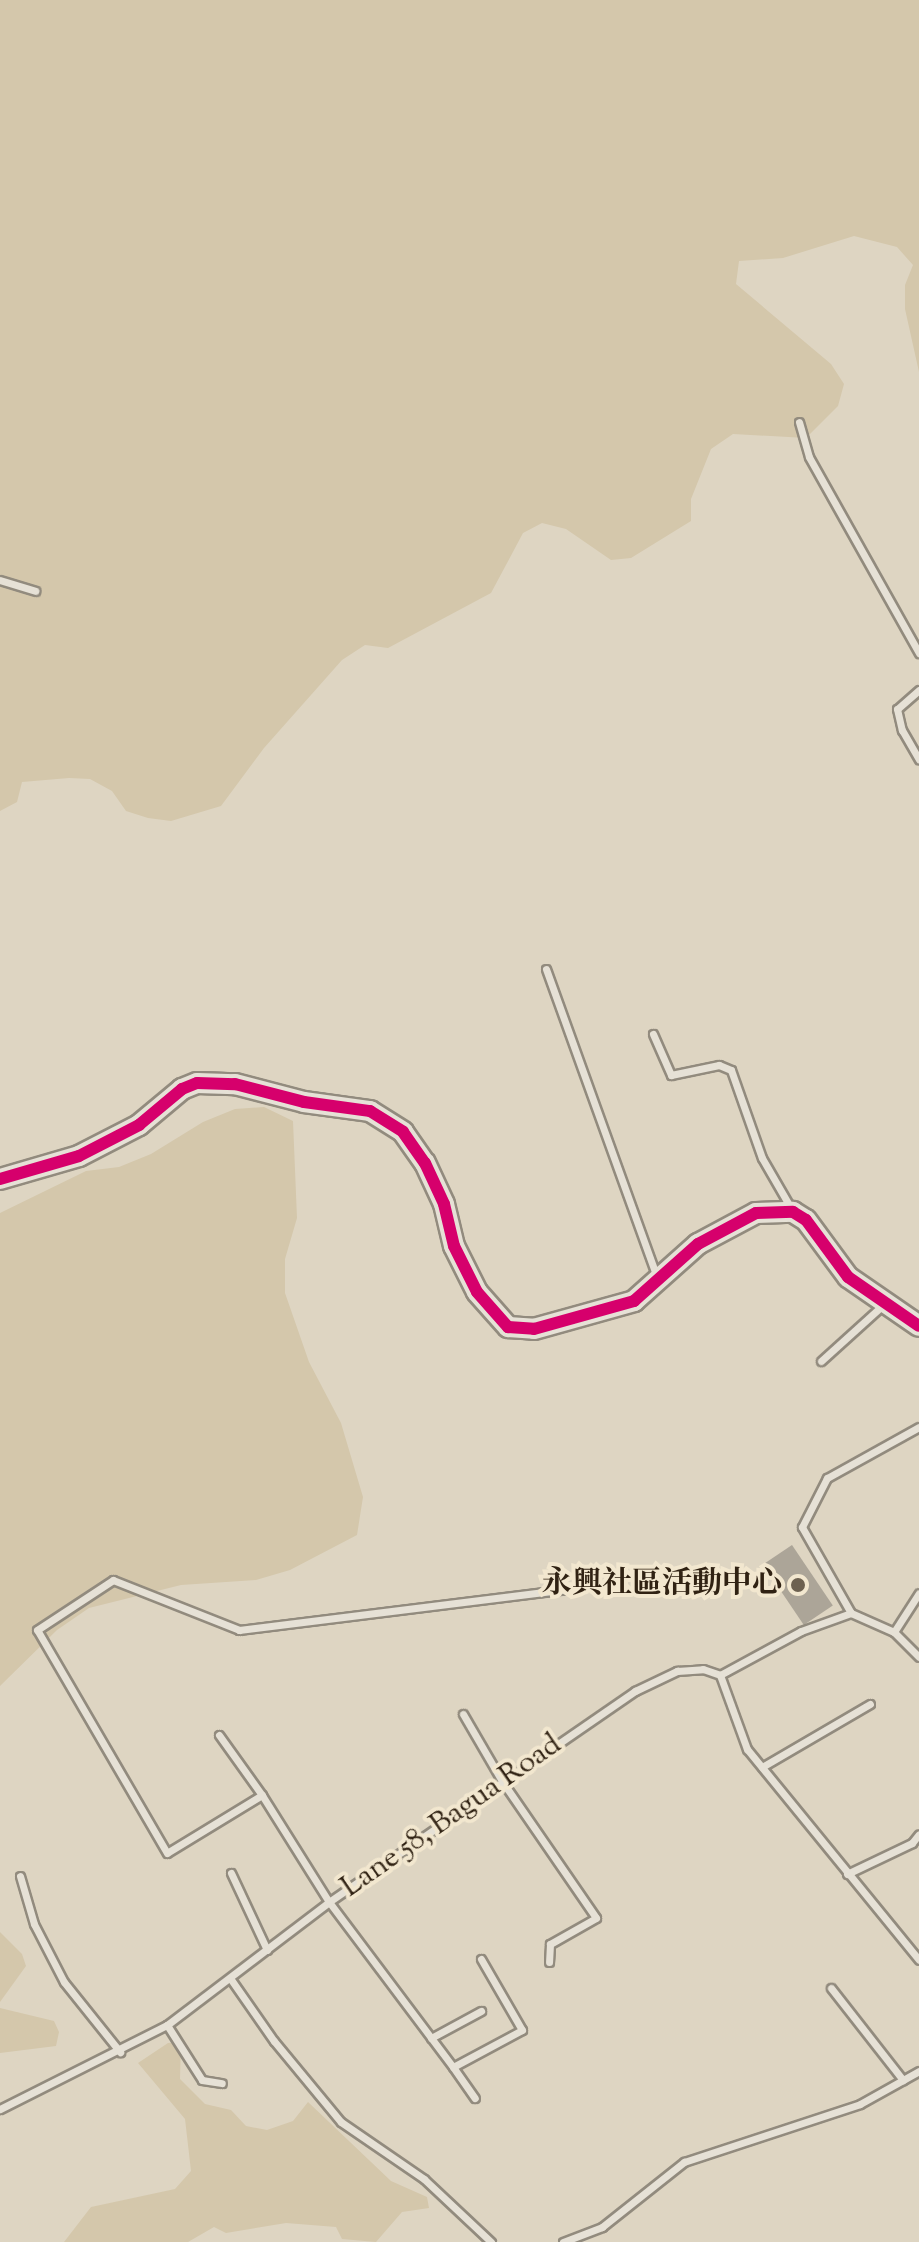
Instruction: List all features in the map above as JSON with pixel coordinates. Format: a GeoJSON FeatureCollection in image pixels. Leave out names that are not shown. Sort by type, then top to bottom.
{"type":"FeatureCollection","features":[{"type":"Feature","properties":{"kind":"street"},"geometry":{"type":"LineString","coordinates":[[0,1179],[79,1156],[139,1125],[182,1089],[197,1083],[235,1084],[304,1102],[370,1111],[403,1132],[425,1163],[444,1204],[454,1246],[477,1292],[508,1327],[534,1329],[596,1315],[634,1301],[698,1244],[756,1213],[793,1212],[806,1220],[848,1277],[919,1326]]}},
{"type":"Feature","properties":{"kind":"lane"},"geometry":{"type":"LineString","coordinates":[[799,422],[809,457],[919,653]]}},
{"type":"Feature","properties":{"kind":"lane"},"geometry":{"type":"LineString","coordinates":[[0,580],[35,591]]}},
{"type":"Feature","properties":{"kind":"lane"},"geometry":{"type":"LineString","coordinates":[[919,690],[897,709],[902,730],[919,760]]}},
{"type":"Feature","properties":{"kind":"lane"},"geometry":{"type":"LineString","coordinates":[[546,969],[658,1280]]}},
{"type":"Feature","properties":{"kind":"lane"},"geometry":{"type":"LineString","coordinates":[[653,1034],[671,1075],[719,1065],[731,1070],[762,1158],[793,1212]]}},
{"type":"Feature","properties":{"kind":"lane"},"geometry":{"type":"LineString","coordinates":[[821,1361],[884,1304]]}},
{"type":"Feature","properties":{"kind":"lane"},"geometry":{"type":"LineString","coordinates":[[919,1427],[827,1478],[802,1527],[851,1613],[894,1632],[919,1657]]}},
{"type":"Feature","properties":{"kind":"lane"},"geometry":{"type":"LineString","coordinates":[[262,1795],[167,1853],[37,1630],[113,1580],[239,1630],[592,1586]]}},
{"type":"Feature","properties":{"kind":"lane"},"geometry":{"type":"LineString","coordinates":[[894,1632],[919,1593]]}},
{"type":"Feature","properties":{"kind":"lane"},"geometry":{"type":"LineString","coordinates":[[851,1613],[801,1631],[720,1675],[747,1749],[919,1960]]}},
{"type":"Feature","properties":{"kind":"lane","name":"Lane 58, Bagua Road"},"geometry":{"type":"LineString","coordinates":[[0,2109],[120,2052],[167,2025],[329,1902],[635,1691],[677,1671],[703,1669],[720,1675]]}},
{"type":"Feature","properties":{"kind":"lane"},"geometry":{"type":"LineString","coordinates":[[762,1767],[870,1704]]}},
{"type":"Feature","properties":{"kind":"lane"},"geometry":{"type":"LineString","coordinates":[[463,1714],[502,1781],[596,1918],[550,1944],[549,1962]]}},
{"type":"Feature","properties":{"kind":"lane"},"geometry":{"type":"LineString","coordinates":[[219,1735],[262,1795],[329,1902],[475,2098]]}},
{"type":"Feature","properties":{"kind":"lane"},"geometry":{"type":"LineString","coordinates":[[847,1874],[912,1843],[919,1834]]}},
{"type":"Feature","properties":{"kind":"lane"},"geometry":{"type":"LineString","coordinates":[[231,1873],[267,1950]]}},
{"type":"Feature","properties":{"kind":"lane"},"geometry":{"type":"LineString","coordinates":[[20,1876],[34,1924],[64,1982],[120,2052]]}},
{"type":"Feature","properties":{"kind":"lane"},"geometry":{"type":"LineString","coordinates":[[453,2067],[522,2030],[481,1959]]}},
{"type":"Feature","properties":{"kind":"lane"},"geometry":{"type":"LineString","coordinates":[[230,1978],[274,2041],[341,2122],[424,2179],[491,2242]]}},
{"type":"Feature","properties":{"kind":"lane"},"geometry":{"type":"LineString","coordinates":[[831,1988],[903,2080]]}},
{"type":"Feature","properties":{"kind":"lane"},"geometry":{"type":"LineString","coordinates":[[431,2038],[481,2011]]}},
{"type":"Feature","properties":{"kind":"lane"},"geometry":{"type":"LineString","coordinates":[[167,2025],[202,2080],[222,2083]]}},
{"type":"Feature","properties":{"kind":"lane"},"geometry":{"type":"LineString","coordinates":[[563,2242],[602,2227],[684,2162],[860,2104],[919,2071]]}},
{"type":"Feature","properties":{"kind":"shaded area"},"geometry":{"type":"Polygon","coordinates":[[[0,0],[919,0],[919,372],[905,309],[905,285],[913,265],[897,247],[854,236],[783,258],[739,261],[736,284],[831,364],[844,384],[838,406],[806,438],[733,434],[711,449],[691,499],[691,521],[631,558],[611,560],[566,529],[542,523],[523,533],[491,593],[388,648],[365,645],[342,660],[264,748],[221,806],[171,821],[148,818],[126,811],[112,791],[90,779],[69,778],[22,782],[17,802],[0,811],[0,0]]]}},
{"type":"Feature","properties":{"kind":"shaded area"},"geometry":{"type":"Polygon","coordinates":[[[264,1107],[293,1121],[297,1218],[285,1259],[285,1293],[309,1362],[341,1423],[363,1497],[357,1535],[290,1570],[256,1580],[181,1585],[89,1608],[57,1630],[0,1686],[0,1213],[86,1171],[119,1167],[151,1154],[203,1122],[235,1109],[264,1107]]]}},
{"type":"Feature","properties":{"kind":"shaded area"},"geometry":{"type":"Polygon","coordinates":[[[0,1932],[22,1954],[26,1966],[0,2002],[0,1932]]]}},
{"type":"Feature","properties":{"kind":"shaded area"},"geometry":{"type":"Polygon","coordinates":[[[0,2008],[54,2021],[59,2032],[56,2046],[0,2053],[0,2008]]]}},
{"type":"Feature","properties":{"kind":"shaded area"},"geometry":{"type":"Polygon","coordinates":[[[181,2042],[180,2079],[205,2104],[231,2110],[246,2126],[267,2130],[293,2121],[308,2102],[391,2181],[427,2197],[429,2208],[402,2212],[376,2242],[342,2239],[336,2227],[286,2223],[226,2233],[214,2227],[188,2242],[64,2242],[91,2207],[175,2189],[191,2171],[185,2119],[138,2063],[168,2043],[181,2042]]]}},
{"type":"Feature","properties":{"kind":"building","name":"永興社區活動中心"},"geometry":{"type":"Polygon","coordinates":[[[792,1545],[833,1606],[804,1625],[763,1565],[792,1545]]]}},
{"type":"Feature","properties":{"kind":"cycle path"},"geometry":{"type":"LineString","coordinates":[[0,1179],[79,1156],[139,1125],[182,1089],[197,1083],[235,1084],[304,1102],[370,1111],[403,1132],[425,1163],[444,1204],[454,1246],[477,1292],[508,1327],[534,1329],[634,1301],[698,1244],[756,1213],[793,1212],[806,1220],[848,1277],[919,1326]]}},
{"type":"Feature","properties":{"kind":"place","name":"永興社區活動中心"},"geometry":{"type":"Point","coordinates":[798,1585]}}]}
